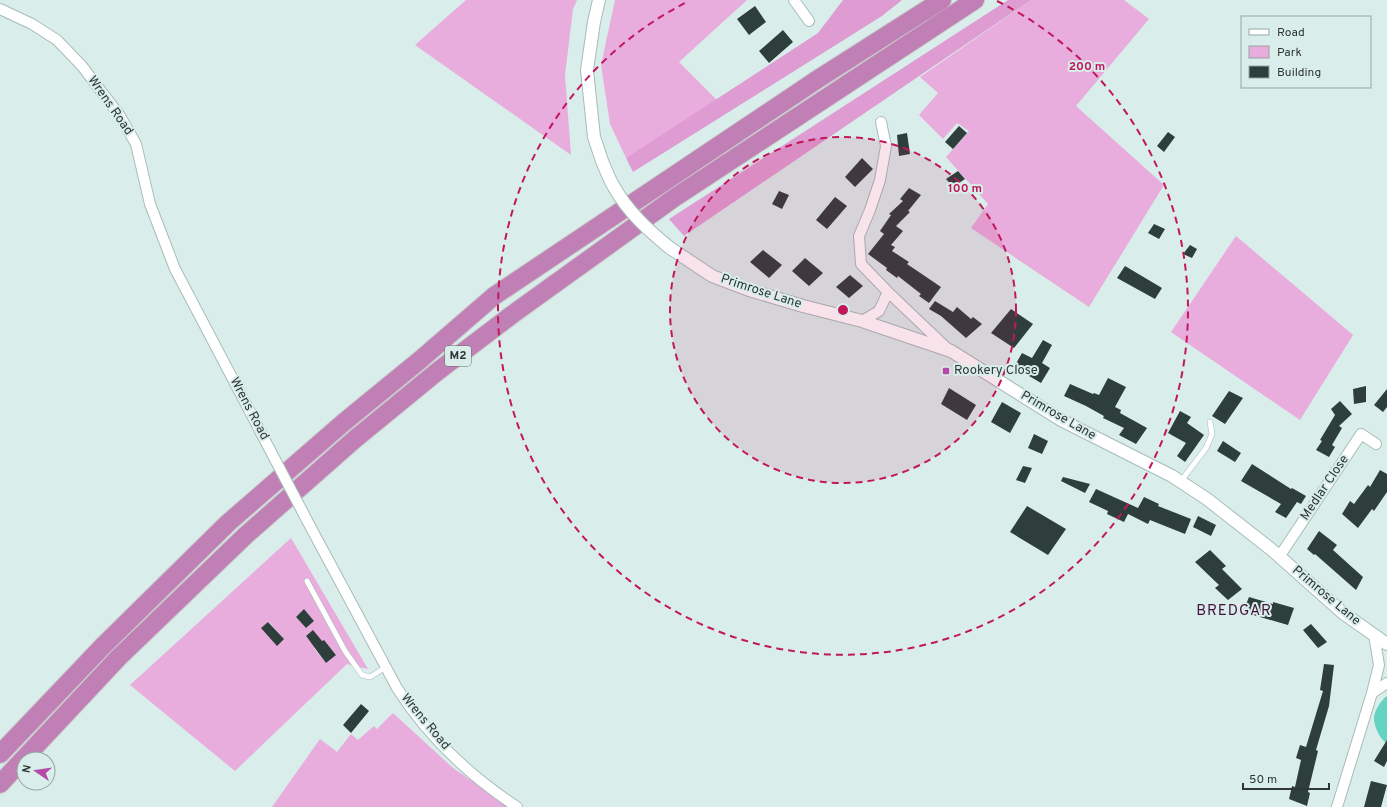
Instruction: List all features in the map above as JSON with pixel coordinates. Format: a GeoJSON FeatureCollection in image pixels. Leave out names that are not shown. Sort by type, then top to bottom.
{"type":"FeatureCollection","features":[{"type":"Feature","properties":{"kind":"highway","name":"M2"},"geometry":{"type":"LineString","coordinates":[[0,754],[103,646],[228,523],[343,423],[420,360],[494,296],[793,96],[942,0]]}},
{"type":"Feature","properties":{"kind":"highway","name":"M2"},"geometry":{"type":"LineString","coordinates":[[0,784],[119,657],[246,535],[355,439],[438,371],[513,314],[674,198],[975,0]]}},
{"type":"Feature","properties":{"kind":"street","name":"Primrose Lane"},"geometry":{"type":"LineString","coordinates":[[599,0],[594,22],[587,70],[594,137],[602,161],[613,186],[627,207],[648,230],[670,248],[712,276],[749,290],[862,321],[951,351],[1061,420],[1180,482],[1207,499],[1279,557],[1343,613],[1387,644]]}},
{"type":"Feature","properties":{"kind":"street"},"geometry":{"type":"LineString","coordinates":[[794,0],[809,21]]}},
{"type":"Feature","properties":{"kind":"street","name":"Wrens Road"},"geometry":{"type":"LineString","coordinates":[[0,10],[32,24],[57,40],[82,66],[120,116],[136,144],[150,204],[175,270],[386,667],[408,704],[446,749],[486,784],[517,807]]}},
{"type":"Feature","properties":{"kind":"street"},"geometry":{"type":"LineString","coordinates":[[881,122],[886,146],[880,180],[859,236],[861,264],[888,292],[951,351]]}},
{"type":"Feature","properties":{"kind":"street"},"geometry":{"type":"LineString","coordinates":[[862,321],[879,311],[888,292]]}},
{"type":"Feature","properties":{"kind":"street","name":"Medlar Close"},"geometry":{"type":"LineString","coordinates":[[1279,557],[1361,434],[1376,444]]}},
{"type":"Feature","properties":{"kind":"street"},"geometry":{"type":"LineString","coordinates":[[1337,807],[1379,665],[1374,635]]}},
{"type":"Feature","properties":{"kind":"street"},"geometry":{"type":"LineString","coordinates":[[1372,692],[1387,683]]}},
{"type":"Feature","properties":{"kind":"lane"},"geometry":{"type":"LineString","coordinates":[[1180,482],[1206,448],[1212,434],[1210,422]]}},
{"type":"Feature","properties":{"kind":"lane"},"geometry":{"type":"LineString","coordinates":[[306,581],[345,651],[362,675],[370,677],[386,667]]}},
{"type":"Feature","properties":{"kind":"green space"},"geometry":{"type":"Polygon","coordinates":[[[466,0],[577,0],[573,9],[565,75],[571,155],[415,45],[466,0]]]}},
{"type":"Feature","properties":{"kind":"green space"},"geometry":{"type":"Polygon","coordinates":[[[615,0],[747,0],[679,62],[717,100],[626,158],[610,124],[601,65],[615,0]]]}},
{"type":"Feature","properties":{"kind":"green space"},"geometry":{"type":"Polygon","coordinates":[[[1031,0],[1124,0],[1149,19],[1076,106],[1164,185],[1089,307],[971,228],[988,204],[946,157],[969,131],[957,123],[943,139],[919,115],[938,93],[920,77],[1031,0]]]}},
{"type":"Feature","properties":{"kind":"green space"},"geometry":{"type":"Polygon","coordinates":[[[1236,236],[1353,335],[1300,420],[1171,332],[1236,236]]]}},
{"type":"Feature","properties":{"kind":"green space"},"geometry":{"type":"Polygon","coordinates":[[[291,538],[368,669],[347,664],[235,771],[130,685],[291,538]],[[304,609],[296,617],[306,628],[314,621],[304,609]],[[269,622],[261,628],[284,639],[269,622]],[[313,631],[306,637],[314,646],[313,631]],[[323,640],[314,648],[326,663],[336,654],[323,640]]]}},
{"type":"Feature","properties":{"kind":"green space"},"geometry":{"type":"Polygon","coordinates":[[[393,713],[453,768],[510,807],[272,807],[320,739],[337,752],[351,734],[358,740],[374,726],[377,729],[393,713]]]}},
{"type":"Feature","properties":{"kind":"shaded area"},"geometry":{"type":"Polygon","coordinates":[[[843,0],[902,0],[882,16],[633,172],[626,158],[818,33],[843,0]]]}},
{"type":"Feature","properties":{"kind":"shaded area"},"geometry":{"type":"Polygon","coordinates":[[[1008,0],[1031,0],[684,236],[669,219],[1008,0]]]}},
{"type":"Feature","properties":{"kind":"shaded area"},"geometry":{"type":"Polygon","coordinates":[[[1387,696],[1387,744],[1378,732],[1374,718],[1378,706],[1387,696]]]}},
{"type":"Feature","properties":{"kind":"building"},"geometry":{"type":"Polygon","coordinates":[[[755,6],[766,22],[749,35],[737,19],[755,6]]]}},
{"type":"Feature","properties":{"kind":"building"},"geometry":{"type":"Polygon","coordinates":[[[783,30],[793,42],[769,63],[759,51],[783,30]]]}},
{"type":"Feature","properties":{"kind":"building"},"geometry":{"type":"Polygon","coordinates":[[[959,126],[967,133],[953,149],[945,142],[959,126]]]}},
{"type":"Feature","properties":{"kind":"building"},"geometry":{"type":"Polygon","coordinates":[[[1168,132],[1175,137],[1164,152],[1157,146],[1168,132]]]}},
{"type":"Feature","properties":{"kind":"building"},"geometry":{"type":"Polygon","coordinates":[[[907,133],[910,154],[899,156],[897,135],[907,133]]]}},
{"type":"Feature","properties":{"kind":"building"},"geometry":{"type":"Polygon","coordinates":[[[862,158],[873,169],[855,187],[845,177],[862,158]]]}},
{"type":"Feature","properties":{"kind":"building"},"geometry":{"type":"Polygon","coordinates":[[[958,171],[965,179],[953,187],[946,179],[958,171]]]}},
{"type":"Feature","properties":{"kind":"building"},"geometry":{"type":"Polygon","coordinates":[[[909,188],[921,195],[908,211],[910,212],[896,226],[903,231],[891,245],[895,247],[892,251],[909,262],[907,264],[941,287],[929,303],[919,296],[921,294],[898,276],[897,278],[886,270],[887,268],[868,254],[884,234],[880,231],[891,215],[889,214],[903,201],[900,199],[909,188]]]}},
{"type":"Feature","properties":{"kind":"building"},"geometry":{"type":"Polygon","coordinates":[[[779,191],[789,195],[782,209],[772,204],[779,191]]]}},
{"type":"Feature","properties":{"kind":"building"},"geometry":{"type":"Polygon","coordinates":[[[835,197],[847,206],[827,229],[816,220],[835,197]]]}},
{"type":"Feature","properties":{"kind":"building"},"geometry":{"type":"Polygon","coordinates":[[[1154,224],[1165,229],[1159,239],[1148,233],[1154,224]]]}},
{"type":"Feature","properties":{"kind":"building"},"geometry":{"type":"Polygon","coordinates":[[[1190,245],[1197,249],[1192,258],[1183,254],[1190,245]]]}},
{"type":"Feature","properties":{"kind":"building"},"geometry":{"type":"Polygon","coordinates":[[[763,250],[782,265],[769,278],[750,262],[763,250]]]}},
{"type":"Feature","properties":{"kind":"building"},"geometry":{"type":"Polygon","coordinates":[[[805,258],[823,273],[809,286],[792,271],[805,258]]]}},
{"type":"Feature","properties":{"kind":"building"},"geometry":{"type":"Polygon","coordinates":[[[1125,266],[1162,288],[1155,299],[1117,278],[1125,266]]]}},
{"type":"Feature","properties":{"kind":"building"},"geometry":{"type":"Polygon","coordinates":[[[850,275],[863,286],[849,298],[836,287],[850,275]]]}},
{"type":"Feature","properties":{"kind":"building"},"geometry":{"type":"Polygon","coordinates":[[[935,301],[953,312],[957,307],[971,319],[973,317],[982,324],[966,338],[941,316],[929,309],[935,301]]]}},
{"type":"Feature","properties":{"kind":"building"},"geometry":{"type":"Polygon","coordinates":[[[1011,309],[1033,324],[1014,348],[991,333],[1011,309]]]}},
{"type":"Feature","properties":{"kind":"building"},"geometry":{"type":"Polygon","coordinates":[[[1043,340],[1052,345],[1042,363],[1050,368],[1041,383],[1014,367],[1022,353],[1032,358],[1043,340]]]}},
{"type":"Feature","properties":{"kind":"building"},"geometry":{"type":"Polygon","coordinates":[[[1108,378],[1126,387],[1115,407],[1121,410],[1120,413],[1147,428],[1136,444],[1119,435],[1124,428],[1103,418],[1104,416],[1086,406],[1064,396],[1070,384],[1099,395],[1108,378]]]}},
{"type":"Feature","properties":{"kind":"building"},"geometry":{"type":"Polygon","coordinates":[[[1366,386],[1366,402],[1354,404],[1353,389],[1366,386]]]}},
{"type":"Feature","properties":{"kind":"building"},"geometry":{"type":"Polygon","coordinates":[[[949,388],[976,405],[967,420],[941,404],[949,388]]]}},
{"type":"Feature","properties":{"kind":"building"},"geometry":{"type":"Polygon","coordinates":[[[1387,389],[1387,407],[1383,412],[1374,405],[1387,389]]]}},
{"type":"Feature","properties":{"kind":"building"},"geometry":{"type":"Polygon","coordinates":[[[1229,391],[1243,398],[1225,424],[1212,416],[1229,391]]]}},
{"type":"Feature","properties":{"kind":"building"},"geometry":{"type":"Polygon","coordinates":[[[1340,401],[1352,414],[1339,426],[1342,428],[1332,445],[1335,447],[1329,457],[1316,450],[1322,441],[1320,440],[1335,415],[1331,409],[1340,401]]]}},
{"type":"Feature","properties":{"kind":"building"},"geometry":{"type":"Polygon","coordinates":[[[1002,402],[1021,413],[1010,433],[991,422],[1002,402]]]}},
{"type":"Feature","properties":{"kind":"building"},"geometry":{"type":"Polygon","coordinates":[[[1180,411],[1191,417],[1187,423],[1204,435],[1185,462],[1177,456],[1186,443],[1168,433],[1180,411]]]}},
{"type":"Feature","properties":{"kind":"building"},"geometry":{"type":"Polygon","coordinates":[[[1034,434],[1048,441],[1042,454],[1028,448],[1034,434]]]}},
{"type":"Feature","properties":{"kind":"building"},"geometry":{"type":"Polygon","coordinates":[[[1223,441],[1241,453],[1235,462],[1217,451],[1223,441]]]}},
{"type":"Feature","properties":{"kind":"building"},"geometry":{"type":"Polygon","coordinates":[[[1252,464],[1291,489],[1292,488],[1306,496],[1301,504],[1297,502],[1286,518],[1275,512],[1281,504],[1241,481],[1252,464]]]}},
{"type":"Feature","properties":{"kind":"building"},"geometry":{"type":"Polygon","coordinates":[[[1023,466],[1032,468],[1025,483],[1016,480],[1023,466]]]}},
{"type":"Feature","properties":{"kind":"building"},"geometry":{"type":"Polygon","coordinates":[[[1380,470],[1387,474],[1387,492],[1374,511],[1372,509],[1358,528],[1342,514],[1350,501],[1354,504],[1368,485],[1370,487],[1380,470]]]}},
{"type":"Feature","properties":{"kind":"building"},"geometry":{"type":"Polygon","coordinates":[[[1063,477],[1090,484],[1085,493],[1061,481],[1063,477]]]}},
{"type":"Feature","properties":{"kind":"building"},"geometry":{"type":"Polygon","coordinates":[[[1096,489],[1138,508],[1144,497],[1159,504],[1158,506],[1191,519],[1185,534],[1150,520],[1148,524],[1128,514],[1124,522],[1107,514],[1108,511],[1089,502],[1096,489]]]}},
{"type":"Feature","properties":{"kind":"building"},"geometry":{"type":"Polygon","coordinates":[[[1027,506],[1066,529],[1048,555],[1010,532],[1027,506]]]}},
{"type":"Feature","properties":{"kind":"building"},"geometry":{"type":"Polygon","coordinates":[[[1198,516],[1216,525],[1211,536],[1193,527],[1198,516]]]}},
{"type":"Feature","properties":{"kind":"building"},"geometry":{"type":"Polygon","coordinates":[[[1319,531],[1337,545],[1333,550],[1363,577],[1356,590],[1315,554],[1314,555],[1307,549],[1319,531]]]}},
{"type":"Feature","properties":{"kind":"building"},"geometry":{"type":"Polygon","coordinates":[[[1210,550],[1226,566],[1222,569],[1242,589],[1228,600],[1215,588],[1219,585],[1195,562],[1210,550]]]}},
{"type":"Feature","properties":{"kind":"building"},"geometry":{"type":"Polygon","coordinates":[[[1249,597],[1294,608],[1288,625],[1243,612],[1249,597]]]}},
{"type":"Feature","properties":{"kind":"building"},"geometry":{"type":"Polygon","coordinates":[[[304,609],[314,621],[306,628],[296,617],[304,609]]]}},
{"type":"Feature","properties":{"kind":"building"},"geometry":{"type":"Polygon","coordinates":[[[268,622],[284,639],[277,646],[261,628],[268,622]]]}},
{"type":"Feature","properties":{"kind":"building"},"geometry":{"type":"Polygon","coordinates":[[[1311,624],[1327,642],[1318,648],[1303,630],[1311,624]]]}},
{"type":"Feature","properties":{"kind":"building"},"geometry":{"type":"Polygon","coordinates":[[[313,630],[322,641],[324,640],[336,655],[326,663],[306,636],[313,630]]]}},
{"type":"Feature","properties":{"kind":"building"},"geometry":{"type":"Polygon","coordinates":[[[1324,664],[1334,665],[1329,706],[1316,750],[1318,751],[1308,792],[1310,793],[1307,806],[1289,799],[1292,786],[1295,787],[1301,760],[1296,758],[1300,745],[1306,747],[1323,691],[1320,690],[1324,664]]]}},
{"type":"Feature","properties":{"kind":"building"},"geometry":{"type":"Polygon","coordinates":[[[361,704],[369,711],[351,733],[343,725],[361,704]]]}},
{"type":"Feature","properties":{"kind":"building"},"geometry":{"type":"Polygon","coordinates":[[[1387,740],[1387,761],[1384,767],[1374,761],[1387,740]]]}},
{"type":"Feature","properties":{"kind":"building"},"geometry":{"type":"Polygon","coordinates":[[[1371,781],[1387,785],[1381,807],[1364,807],[1371,781]]]}},
{"type":"Feature","properties":{"kind":"place","name":"Rookery Close"},"geometry":{"type":"Point","coordinates":[946,371]}},
{"type":"Feature","properties":{"kind":"district","name":"BREDGAR"},"geometry":{"type":"Point","coordinates":[1234,611]}}]}
